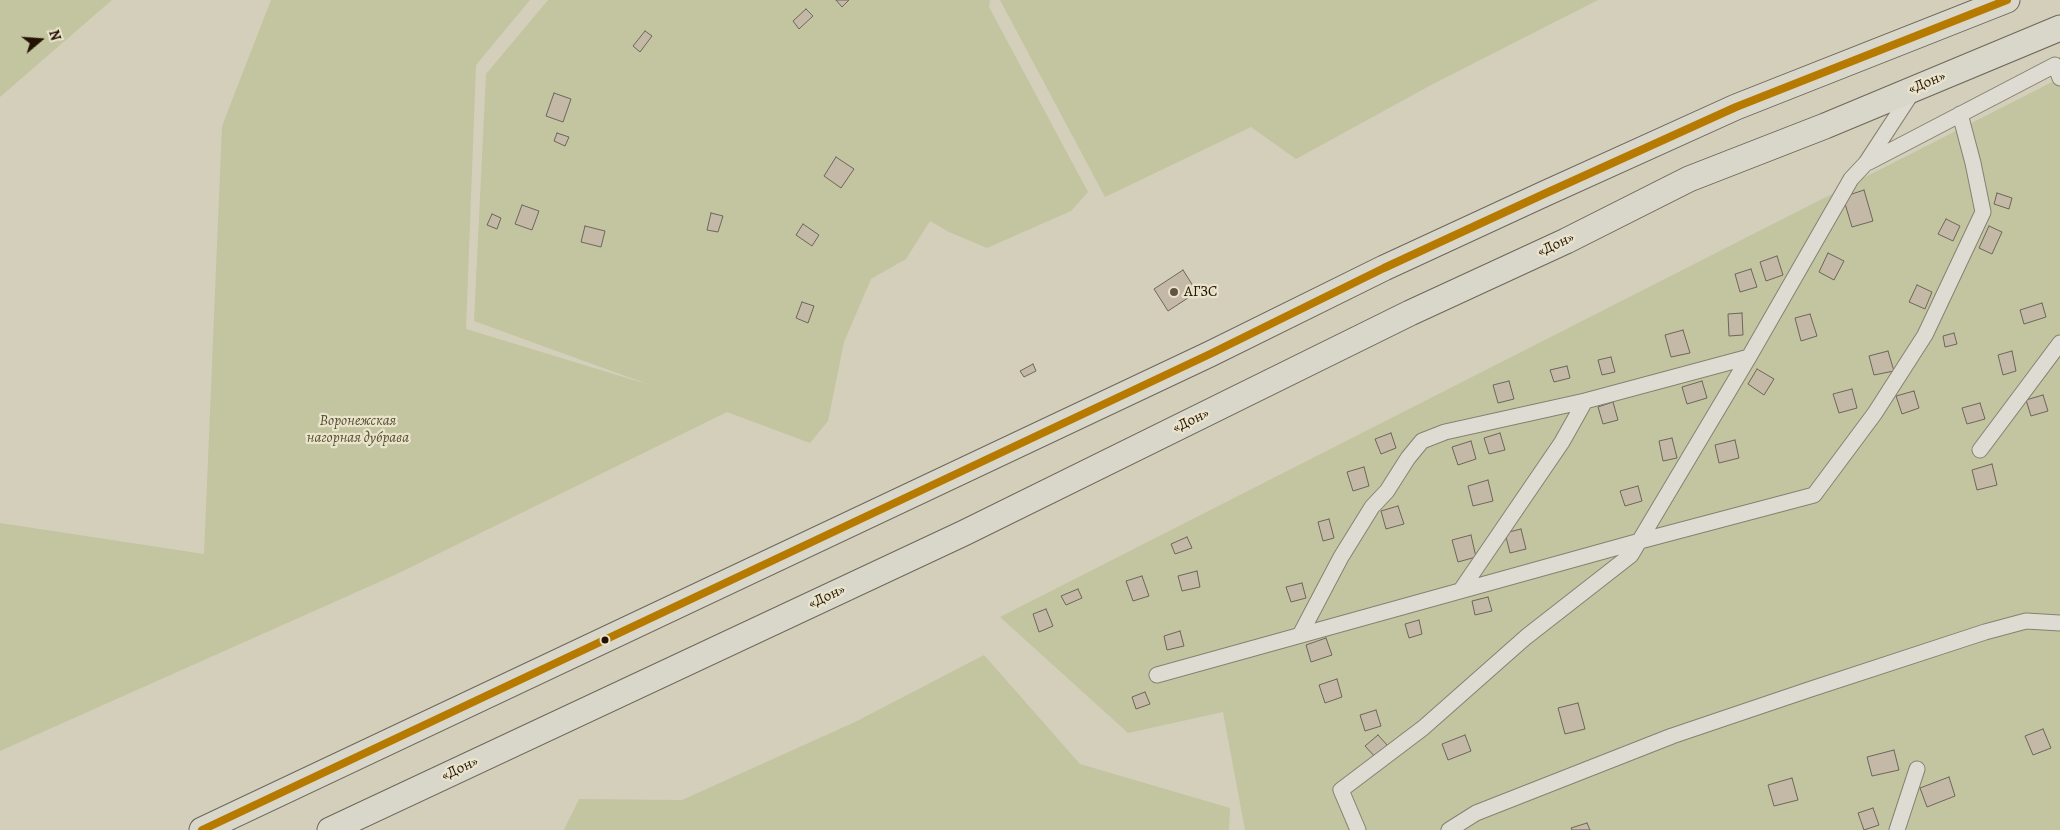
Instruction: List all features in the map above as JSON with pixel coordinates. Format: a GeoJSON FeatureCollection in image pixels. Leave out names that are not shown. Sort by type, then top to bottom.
{"type":"FeatureCollection","features":[{"type":"Feature","properties":{"kind":"highway"},"geometry":{"type":"LineString","coordinates":[[202,830],[1201,358],[1384,268],[1544,194],[1736,107],[2007,0]]}},
{"type":"Feature","properties":{"kind":"highway","name":"«Дон»"},"geometry":{"type":"LineString","coordinates":[[330,830],[964,533],[1404,316],[1566,241],[1688,179],[1825,126],[2060,28]]}},
{"type":"Feature","properties":{"kind":"street"},"geometry":{"type":"LineString","coordinates":[[1866,163],[2055,65],[2060,78]]}},
{"type":"Feature","properties":{"kind":"street"},"geometry":{"type":"LineString","coordinates":[[1358,830],[1341,790],[1423,728],[1526,637],[1631,555],[1749,357],[1851,179],[1866,163],[1916,87]]}},
{"type":"Feature","properties":{"kind":"street"},"geometry":{"type":"LineString","coordinates":[[1157,675],[1461,590],[1814,495],[1875,413],[1925,335],[1982,212],[1973,163],[1960,114]]}},
{"type":"Feature","properties":{"kind":"street"},"geometry":{"type":"LineString","coordinates":[[1980,450],[2060,343]]}},
{"type":"Feature","properties":{"kind":"street"},"geometry":{"type":"LineString","coordinates":[[1300,635],[1341,557],[1372,506],[1388,491],[1408,458],[1422,441],[1445,432],[1585,401],[1749,357]]}},
{"type":"Feature","properties":{"kind":"street"},"geometry":{"type":"LineString","coordinates":[[1461,590],[1562,442],[1585,401]]}},
{"type":"Feature","properties":{"kind":"street"},"geometry":{"type":"LineString","coordinates":[[1449,830],[1476,813],[1672,736],[1801,692],[2018,623],[2026,621],[2060,623]]}},
{"type":"Feature","properties":{"kind":"street"},"geometry":{"type":"LineString","coordinates":[[1897,830],[1917,769]]}},
{"type":"Feature","properties":{"kind":"green space"},"geometry":{"type":"Polygon","coordinates":[[[0,0],[112,0],[0,97],[0,0]]]}},
{"type":"Feature","properties":{"kind":"green space","name":"Воронежская нагорная дубрава"},"geometry":{"type":"Polygon","coordinates":[[[271,0],[530,0],[476,65],[466,329],[650,385],[474,321],[486,74],[548,0],[990,0],[989,7],[1088,192],[1071,211],[987,248],[949,232],[930,221],[906,259],[871,279],[844,342],[828,421],[810,443],[727,412],[397,574],[0,751],[0,523],[204,554],[222,126],[271,0]]]}},
{"type":"Feature","properties":{"kind":"green space"},"geometry":{"type":"Polygon","coordinates":[[[1000,0],[1598,0],[1433,84],[1296,159],[1251,127],[1105,197],[1000,0]]]}},
{"type":"Feature","properties":{"kind":"green space"},"geometry":{"type":"Polygon","coordinates":[[[2060,78],[2060,830],[1245,830],[1223,712],[1128,733],[1000,617],[2060,78]]]}},
{"type":"Feature","properties":{"kind":"green space"},"geometry":{"type":"Polygon","coordinates":[[[984,655],[1080,764],[1230,808],[1229,830],[564,830],[579,799],[682,800],[855,722],[984,655]]]}},
{"type":"Feature","properties":{"kind":"building"},"geometry":{"type":"Polygon","coordinates":[[[836,0],[849,0],[842,7],[836,0]]]}},
{"type":"Feature","properties":{"kind":"building"},"geometry":{"type":"Polygon","coordinates":[[[806,9],[813,16],[799,29],[793,21],[806,9]]]}},
{"type":"Feature","properties":{"kind":"building"},"geometry":{"type":"Polygon","coordinates":[[[645,31],[652,36],[640,52],[633,46],[645,31]]]}},
{"type":"Feature","properties":{"kind":"building"},"geometry":{"type":"Polygon","coordinates":[[[554,93],[571,99],[563,122],[546,116],[554,93]]]}},
{"type":"Feature","properties":{"kind":"building"},"geometry":{"type":"Polygon","coordinates":[[[557,133],[569,137],[565,146],[554,141],[557,133]]]}},
{"type":"Feature","properties":{"kind":"building"},"geometry":{"type":"Polygon","coordinates":[[[836,157],[854,169],[841,188],[824,176],[836,157]]]}},
{"type":"Feature","properties":{"kind":"building"},"geometry":{"type":"Polygon","coordinates":[[[1864,190],[1873,221],[1852,227],[1843,197],[1864,190]]]}},
{"type":"Feature","properties":{"kind":"building"},"geometry":{"type":"Polygon","coordinates":[[[1997,193],[2012,198],[2009,209],[1994,204],[1997,193]]]}},
{"type":"Feature","properties":{"kind":"building"},"geometry":{"type":"Polygon","coordinates":[[[522,205],[539,211],[532,230],[515,224],[522,205]]]}},
{"type":"Feature","properties":{"kind":"building"},"geometry":{"type":"Polygon","coordinates":[[[711,213],[723,216],[718,232],[707,230],[711,213]]]}},
{"type":"Feature","properties":{"kind":"building"},"geometry":{"type":"Polygon","coordinates":[[[492,214],[501,218],[497,229],[487,225],[492,214]]]}},
{"type":"Feature","properties":{"kind":"building"},"geometry":{"type":"Polygon","coordinates":[[[1946,219],[1960,226],[1953,241],[1938,234],[1946,219]]]}},
{"type":"Feature","properties":{"kind":"building"},"geometry":{"type":"Polygon","coordinates":[[[803,224],[819,235],[812,246],[796,235],[803,224]]]}},
{"type":"Feature","properties":{"kind":"building"},"geometry":{"type":"Polygon","coordinates":[[[585,226],[605,231],[601,247],[581,242],[585,226]]]}},
{"type":"Feature","properties":{"kind":"building"},"geometry":{"type":"Polygon","coordinates":[[[1989,226],[2002,232],[1992,254],[1979,248],[1989,226]]]}},
{"type":"Feature","properties":{"kind":"building"},"geometry":{"type":"Polygon","coordinates":[[[1828,253],[1844,261],[1834,280],[1819,272],[1828,253]]]}},
{"type":"Feature","properties":{"kind":"building"},"geometry":{"type":"Polygon","coordinates":[[[1777,256],[1783,275],[1766,281],[1760,262],[1777,256]]]}},
{"type":"Feature","properties":{"kind":"building"},"geometry":{"type":"Polygon","coordinates":[[[1751,269],[1757,287],[1740,292],[1735,274],[1751,269]]]}},
{"type":"Feature","properties":{"kind":"building"},"geometry":{"type":"Polygon","coordinates":[[[1183,270],[1197,292],[1168,311],[1154,289],[1183,270]]]}},
{"type":"Feature","properties":{"kind":"building"},"geometry":{"type":"Polygon","coordinates":[[[1917,285],[1932,292],[1925,309],[1909,302],[1917,285]]]}},
{"type":"Feature","properties":{"kind":"building"},"geometry":{"type":"Polygon","coordinates":[[[802,302],[814,306],[808,323],[796,318],[802,302]]]}},
{"type":"Feature","properties":{"kind":"building"},"geometry":{"type":"Polygon","coordinates":[[[2042,303],[2046,317],[2024,324],[2020,310],[2042,303]]]}},
{"type":"Feature","properties":{"kind":"building"},"geometry":{"type":"Polygon","coordinates":[[[1742,313],[1743,335],[1729,336],[1728,314],[1742,313]]]}},
{"type":"Feature","properties":{"kind":"building"},"geometry":{"type":"Polygon","coordinates":[[[1810,314],[1817,336],[1801,341],[1795,318],[1810,314]]]}},
{"type":"Feature","properties":{"kind":"building"},"geometry":{"type":"Polygon","coordinates":[[[1683,330],[1690,353],[1671,357],[1665,335],[1683,330]]]}},
{"type":"Feature","properties":{"kind":"building"},"geometry":{"type":"Polygon","coordinates":[[[1954,333],[1957,344],[1945,347],[1943,336],[1954,333]]]}},
{"type":"Feature","properties":{"kind":"building"},"geometry":{"type":"Polygon","coordinates":[[[1888,351],[1894,371],[1874,375],[1869,356],[1888,351]]]}},
{"type":"Feature","properties":{"kind":"building"},"geometry":{"type":"Polygon","coordinates":[[[2012,351],[2016,371],[2003,375],[1998,355],[2012,351]]]}},
{"type":"Feature","properties":{"kind":"building"},"geometry":{"type":"Polygon","coordinates":[[[1611,357],[1615,372],[1602,375],[1598,360],[1611,357]]]}},
{"type":"Feature","properties":{"kind":"building"},"geometry":{"type":"Polygon","coordinates":[[[1033,364],[1036,371],[1024,377],[1020,371],[1033,364]]]}},
{"type":"Feature","properties":{"kind":"building"},"geometry":{"type":"Polygon","coordinates":[[[1567,366],[1570,378],[1554,382],[1550,370],[1567,366]]]}},
{"type":"Feature","properties":{"kind":"building"},"geometry":{"type":"Polygon","coordinates":[[[1757,369],[1774,379],[1764,395],[1748,384],[1757,369]]]}},
{"type":"Feature","properties":{"kind":"building"},"geometry":{"type":"Polygon","coordinates":[[[1509,381],[1514,399],[1498,403],[1493,385],[1509,381]]]}},
{"type":"Feature","properties":{"kind":"building"},"geometry":{"type":"Polygon","coordinates":[[[1702,381],[1707,398],[1687,404],[1682,387],[1702,381]]]}},
{"type":"Feature","properties":{"kind":"building"},"geometry":{"type":"Polygon","coordinates":[[[1852,389],[1857,408],[1839,413],[1833,394],[1852,389]]]}},
{"type":"Feature","properties":{"kind":"building"},"geometry":{"type":"Polygon","coordinates":[[[1914,391],[1919,408],[1902,414],[1896,396],[1914,391]]]}},
{"type":"Feature","properties":{"kind":"building"},"geometry":{"type":"Polygon","coordinates":[[[2043,395],[2048,411],[2031,416],[2026,400],[2043,395]]]}},
{"type":"Feature","properties":{"kind":"building"},"geometry":{"type":"Polygon","coordinates":[[[1613,402],[1618,420],[1603,424],[1598,407],[1613,402]]]}},
{"type":"Feature","properties":{"kind":"building"},"geometry":{"type":"Polygon","coordinates":[[[1980,403],[1985,419],[1967,424],[1962,408],[1980,403]]]}},
{"type":"Feature","properties":{"kind":"building"},"geometry":{"type":"Polygon","coordinates":[[[1391,433],[1396,448],[1381,454],[1375,439],[1391,433]]]}},
{"type":"Feature","properties":{"kind":"building"},"geometry":{"type":"Polygon","coordinates":[[[1500,433],[1505,450],[1489,454],[1484,438],[1500,433]]]}},
{"type":"Feature","properties":{"kind":"building"},"geometry":{"type":"Polygon","coordinates":[[[1672,438],[1677,458],[1663,461],[1659,441],[1672,438]]]}},
{"type":"Feature","properties":{"kind":"building"},"geometry":{"type":"Polygon","coordinates":[[[1735,440],[1739,458],[1719,463],[1715,445],[1735,440]]]}},
{"type":"Feature","properties":{"kind":"building"},"geometry":{"type":"Polygon","coordinates":[[[1471,441],[1476,459],[1458,465],[1452,447],[1471,441]]]}},
{"type":"Feature","properties":{"kind":"building"},"geometry":{"type":"Polygon","coordinates":[[[1992,464],[1997,485],[1977,490],[1972,470],[1992,464]]]}},
{"type":"Feature","properties":{"kind":"building"},"geometry":{"type":"Polygon","coordinates":[[[1364,467],[1369,486],[1353,491],[1347,472],[1364,467]]]}},
{"type":"Feature","properties":{"kind":"building"},"geometry":{"type":"Polygon","coordinates":[[[1488,480],[1493,501],[1473,506],[1468,486],[1488,480]]]}},
{"type":"Feature","properties":{"kind":"building"},"geometry":{"type":"Polygon","coordinates":[[[1638,486],[1642,501],[1625,506],[1620,491],[1638,486]]]}},
{"type":"Feature","properties":{"kind":"building"},"geometry":{"type":"Polygon","coordinates":[[[1398,506],[1404,524],[1386,529],[1381,511],[1398,506]]]}},
{"type":"Feature","properties":{"kind":"building"},"geometry":{"type":"Polygon","coordinates":[[[1329,519],[1334,538],[1323,541],[1318,522],[1329,519]]]}},
{"type":"Feature","properties":{"kind":"building"},"geometry":{"type":"Polygon","coordinates":[[[1521,529],[1526,549],[1510,553],[1505,533],[1521,529]]]}},
{"type":"Feature","properties":{"kind":"building"},"geometry":{"type":"Polygon","coordinates":[[[1471,535],[1476,557],[1458,562],[1452,540],[1471,535]]]}},
{"type":"Feature","properties":{"kind":"building"},"geometry":{"type":"Polygon","coordinates":[[[1187,537],[1192,548],[1175,554],[1171,544],[1187,537]]]}},
{"type":"Feature","properties":{"kind":"building"},"geometry":{"type":"Polygon","coordinates":[[[1197,571],[1200,587],[1182,591],[1178,576],[1197,571]]]}},
{"type":"Feature","properties":{"kind":"building"},"geometry":{"type":"Polygon","coordinates":[[[1142,576],[1149,596],[1133,601],[1126,581],[1142,576]]]}},
{"type":"Feature","properties":{"kind":"building"},"geometry":{"type":"Polygon","coordinates":[[[1302,583],[1306,598],[1291,602],[1286,587],[1302,583]]]}},
{"type":"Feature","properties":{"kind":"building"},"geometry":{"type":"Polygon","coordinates":[[[1078,589],[1082,598],[1066,605],[1061,596],[1078,589]]]}},
{"type":"Feature","properties":{"kind":"building"},"geometry":{"type":"Polygon","coordinates":[[[1488,597],[1492,611],[1475,615],[1472,601],[1488,597]]]}},
{"type":"Feature","properties":{"kind":"building"},"geometry":{"type":"Polygon","coordinates":[[[1046,609],[1053,626],[1039,632],[1033,614],[1046,609]]]}},
{"type":"Feature","properties":{"kind":"building"},"geometry":{"type":"Polygon","coordinates":[[[1419,620],[1422,634],[1409,638],[1405,624],[1419,620]]]}},
{"type":"Feature","properties":{"kind":"building"},"geometry":{"type":"Polygon","coordinates":[[[1180,631],[1184,646],[1167,650],[1164,636],[1180,631]]]}},
{"type":"Feature","properties":{"kind":"building"},"geometry":{"type":"Polygon","coordinates":[[[1326,638],[1332,655],[1311,662],[1306,645],[1326,638]]]}},
{"type":"Feature","properties":{"kind":"building"},"geometry":{"type":"Polygon","coordinates":[[[1337,679],[1342,697],[1325,703],[1319,685],[1337,679]]]}},
{"type":"Feature","properties":{"kind":"building"},"geometry":{"type":"Polygon","coordinates":[[[1145,692],[1150,704],[1136,709],[1132,697],[1145,692]]]}},
{"type":"Feature","properties":{"kind":"building"},"geometry":{"type":"Polygon","coordinates":[[[1578,703],[1585,729],[1565,734],[1558,708],[1578,703]]]}},
{"type":"Feature","properties":{"kind":"building"},"geometry":{"type":"Polygon","coordinates":[[[1376,710],[1381,726],[1365,731],[1360,715],[1376,710]]]}},
{"type":"Feature","properties":{"kind":"building"},"geometry":{"type":"Polygon","coordinates":[[[2043,729],[2051,748],[2033,755],[2025,736],[2043,729]]]}},
{"type":"Feature","properties":{"kind":"building"},"geometry":{"type":"Polygon","coordinates":[[[1378,735],[1388,746],[1376,758],[1365,746],[1378,735]]]}},
{"type":"Feature","properties":{"kind":"building"},"geometry":{"type":"Polygon","coordinates":[[[1465,735],[1471,751],[1448,760],[1442,744],[1465,735]]]}},
{"type":"Feature","properties":{"kind":"building"},"geometry":{"type":"Polygon","coordinates":[[[1894,750],[1899,770],[1872,776],[1867,757],[1894,750]]]}},
{"type":"Feature","properties":{"kind":"building"},"geometry":{"type":"Polygon","coordinates":[[[1949,777],[1955,796],[1927,807],[1920,788],[1949,777]]]}},
{"type":"Feature","properties":{"kind":"building"},"geometry":{"type":"Polygon","coordinates":[[[1792,778],[1798,800],[1774,806],[1768,785],[1792,778]]]}},
{"type":"Feature","properties":{"kind":"building"},"geometry":{"type":"Polygon","coordinates":[[[1873,808],[1879,825],[1864,830],[1858,813],[1873,808]]]}},
{"type":"Feature","properties":{"kind":"building"},"geometry":{"type":"Polygon","coordinates":[[[1587,823],[1590,830],[1572,830],[1571,828],[1587,823]]]}},
{"type":"Feature","properties":{"kind":"transit line"},"geometry":{"type":"LineString","coordinates":[[202,830],[1210,354],[1384,268],[1544,194],[1736,107],[2007,0]]}},
{"type":"Feature","properties":{"kind":"place","name":"АГЗС"},"geometry":{"type":"Point","coordinates":[1174,292]}}]}
